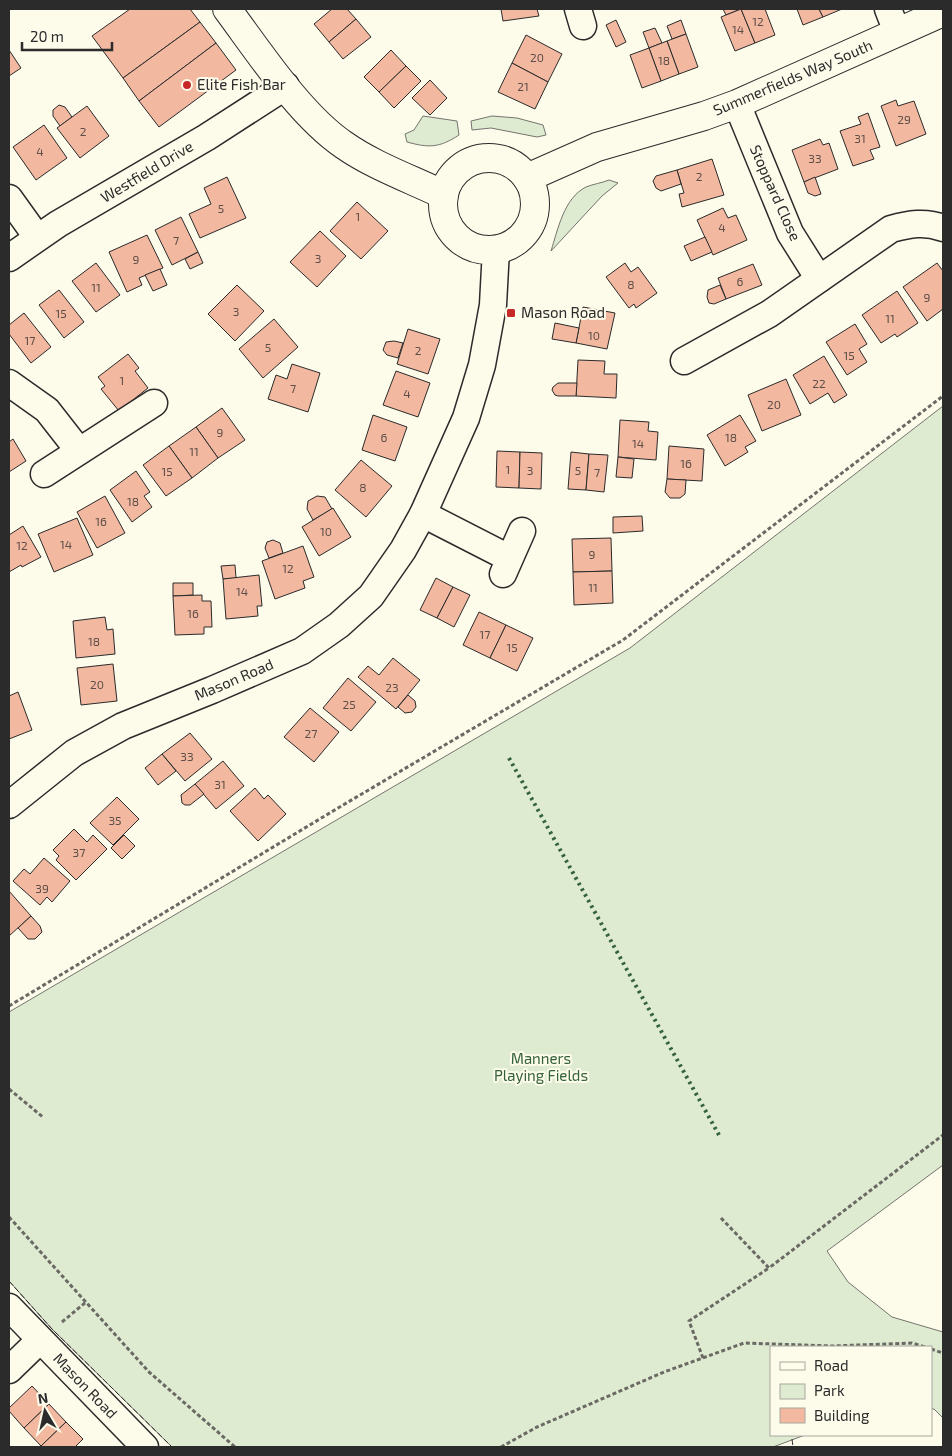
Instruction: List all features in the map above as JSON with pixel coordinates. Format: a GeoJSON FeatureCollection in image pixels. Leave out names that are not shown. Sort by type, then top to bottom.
{"type":"FeatureCollection","features":[{"type":"Feature","properties":{"kind":"street"},"geometry":{"type":"LineString","coordinates":[[227,9],[286,86],[316,121],[344,145],[379,165],[444,195]]}},
{"type":"Feature","properties":{"kind":"street","name":"Summerfields Way South"},"geometry":{"type":"LineString","coordinates":[[527,178],[597,147],[704,116],[737,104],[893,21],[943,12]]}},
{"type":"Feature","properties":{"kind":"street","name":"Westfield Drive"},"geometry":{"type":"LineString","coordinates":[[9,258],[37,237],[199,141],[286,86]]}},
{"type":"Feature","properties":{"kind":"street","name":"Stoppard Close"},"geometry":{"type":"LineString","coordinates":[[737,104],[790,233],[819,278]]}},
{"type":"Feature","properties":{"kind":"street"},"geometry":{"type":"LineString","coordinates":[[487,158],[503,159],[516,166],[527,178],[535,195],[534,213],[527,230],[513,243],[496,249],[478,248],[462,241],[450,229],[444,212],[444,195],[449,180],[459,169],[472,161],[487,158]]}},
{"type":"Feature","properties":{"kind":"street"},"geometry":{"type":"LineString","coordinates":[[9,198],[37,237]]}},
{"type":"Feature","properties":{"kind":"street"},"geometry":{"type":"LineString","coordinates":[[684,362],[769,314],[891,229],[910,224],[932,224],[943,228]]}},
{"type":"Feature","properties":{"kind":"street","name":"Mason Road"},"geometry":{"type":"LineString","coordinates":[[9,805],[74,753],[123,726],[293,655],[338,625],[371,596],[403,550],[423,514],[466,418],[482,365],[493,305],[496,249]]}},
{"type":"Feature","properties":{"kind":"street"},"geometry":{"type":"LineString","coordinates":[[9,383],[47,410],[79,451]]}},
{"type":"Feature","properties":{"kind":"street"},"geometry":{"type":"LineString","coordinates":[[44,474],[154,403]]}},
{"type":"Feature","properties":{"kind":"street"},"geometry":{"type":"LineString","coordinates":[[423,514],[506,567],[522,531]]}},
{"type":"Feature","properties":{"kind":"street","name":"Mason Road"},"geometry":{"type":"LineString","coordinates":[[9,1307],[130,1442]]}},
{"type":"Feature","properties":{"kind":"street","name":"Mason Road"},"geometry":{"type":"LineString","coordinates":[[9,1370],[40,1340]]}},
{"type":"Feature","properties":{"kind":"path"},"geometry":{"type":"LineString","coordinates":[[9,1006],[338,808],[624,640],[943,396]]}},
{"type":"Feature","properties":{"kind":"path"},"geometry":{"type":"LineString","coordinates":[[9,1089],[44,1118]]}},
{"type":"Feature","properties":{"kind":"path"},"geometry":{"type":"LineString","coordinates":[[703,1358],[689,1321],[769,1268],[943,1135]]}},
{"type":"Feature","properties":{"kind":"path"},"geometry":{"type":"LineString","coordinates":[[9,1217],[149,1372],[235,1447]]}},
{"type":"Feature","properties":{"kind":"path"},"geometry":{"type":"LineString","coordinates":[[721,1218],[769,1268]]}},
{"type":"Feature","properties":{"kind":"path"},"geometry":{"type":"LineString","coordinates":[[501,1447],[546,1424],[664,1372],[744,1343],[833,1346],[912,1343],[922,1346]]}},
{"type":"Feature","properties":{"kind":"green space"},"geometry":{"type":"Polygon","coordinates":[[[423,116],[457,121],[459,135],[440,145],[434,146],[407,142],[405,134],[414,130],[423,116]]]}},
{"type":"Feature","properties":{"kind":"green space"},"geometry":{"type":"Polygon","coordinates":[[[492,116],[517,118],[543,125],[546,135],[537,137],[491,128],[472,130],[471,121],[492,116]]]}},
{"type":"Feature","properties":{"kind":"green space"},"geometry":{"type":"Polygon","coordinates":[[[609,180],[618,183],[602,196],[551,251],[559,224],[572,199],[586,187],[609,180]]]}},
{"type":"Feature","properties":{"kind":"green space","name":"Manners Playing Fields"},"geometry":{"type":"Polygon","coordinates":[[[943,406],[943,1165],[827,1251],[848,1282],[892,1317],[943,1332],[943,1418],[932,1409],[932,1346],[770,1346],[770,1436],[802,1436],[773,1447],[172,1447],[52,1329],[9,1281],[9,1012],[630,648],[943,406]]]}},
{"type":"Feature","properties":{"kind":"building"},"geometry":{"type":"Polygon","coordinates":[[[130,9],[190,9],[200,22],[123,78],[92,36],[130,9]]]}},
{"type":"Feature","properties":{"kind":"building"},"geometry":{"type":"Polygon","coordinates":[[[332,9],[347,9],[356,19],[329,42],[314,24],[332,9]]]}},
{"type":"Feature","properties":{"kind":"building"},"geometry":{"type":"Polygon","coordinates":[[[501,9],[537,9],[539,16],[503,21],[501,9]]]}},
{"type":"Feature","properties":{"kind":"building"},"geometry":{"type":"Polygon","coordinates":[[[723,9],[741,9],[726,15],[723,9]]]}},
{"type":"Feature","properties":{"kind":"building"},"geometry":{"type":"Polygon","coordinates":[[[741,9],[755,43],[735,51],[721,17],[741,9]]]}},
{"type":"Feature","properties":{"kind":"building"},"geometry":{"type":"Polygon","coordinates":[[[741,9],[765,9],[775,35],[755,43],[741,9]]]}},
{"type":"Feature","properties":{"kind":"building"},"geometry":{"type":"Polygon","coordinates":[[[797,9],[819,9],[823,17],[803,25],[797,9]]]}},
{"type":"Feature","properties":{"kind":"building"},"geometry":{"type":"Polygon","coordinates":[[[819,9],[842,9],[823,17],[819,9]]]}},
{"type":"Feature","properties":{"kind":"building"},"geometry":{"type":"Polygon","coordinates":[[[356,19],[371,37],[343,59],[329,42],[356,19]]]}},
{"type":"Feature","properties":{"kind":"building"},"geometry":{"type":"Polygon","coordinates":[[[616,20],[626,42],[616,47],[606,25],[616,20]]]}},
{"type":"Feature","properties":{"kind":"building"},"geometry":{"type":"Polygon","coordinates":[[[681,20],[686,34],[672,39],[667,26],[681,20]]]}},
{"type":"Feature","properties":{"kind":"building"},"geometry":{"type":"Polygon","coordinates":[[[200,22],[216,43],[139,101],[123,78],[200,22]]]}},
{"type":"Feature","properties":{"kind":"building"},"geometry":{"type":"Polygon","coordinates":[[[655,28],[662,43],[649,48],[643,32],[655,28]]]}},
{"type":"Feature","properties":{"kind":"building"},"geometry":{"type":"Polygon","coordinates":[[[686,34],[698,67],[679,74],[667,41],[686,34]]]}},
{"type":"Feature","properties":{"kind":"building"},"geometry":{"type":"Polygon","coordinates":[[[526,35],[562,54],[548,82],[512,63],[526,35]]]}},
{"type":"Feature","properties":{"kind":"building"},"geometry":{"type":"Polygon","coordinates":[[[667,41],[679,74],[661,81],[649,48],[667,41]]]}},
{"type":"Feature","properties":{"kind":"building","name":"Elite Fish Bar"},"geometry":{"type":"Polygon","coordinates":[[[216,43],[236,70],[159,127],[139,101],[216,43]]]}},
{"type":"Feature","properties":{"kind":"building"},"geometry":{"type":"Polygon","coordinates":[[[649,48],[661,81],[642,88],[630,55],[649,48]]]}},
{"type":"Feature","properties":{"kind":"building"},"geometry":{"type":"Polygon","coordinates":[[[9,50],[21,68],[9,76],[9,50]]]}},
{"type":"Feature","properties":{"kind":"building"},"geometry":{"type":"Polygon","coordinates":[[[391,50],[406,66],[379,92],[364,77],[391,50]]]}},
{"type":"Feature","properties":{"kind":"building"},"geometry":{"type":"Polygon","coordinates":[[[512,63],[548,82],[535,109],[498,92],[512,63]]]}},
{"type":"Feature","properties":{"kind":"building"},"geometry":{"type":"Polygon","coordinates":[[[406,66],[421,81],[394,108],[379,92],[406,66]]]}},
{"type":"Feature","properties":{"kind":"building"},"geometry":{"type":"Polygon","coordinates":[[[430,80],[447,98],[430,115],[412,98],[430,80]]]}},
{"type":"Feature","properties":{"kind":"building"},"geometry":{"type":"Polygon","coordinates":[[[896,100],[898,106],[914,101],[926,134],[896,146],[881,106],[896,100]]]}},
{"type":"Feature","properties":{"kind":"building"},"geometry":{"type":"Polygon","coordinates":[[[59,105],[65,107],[72,117],[60,126],[53,116],[53,110],[59,105]]]}},
{"type":"Feature","properties":{"kind":"building"},"geometry":{"type":"Polygon","coordinates":[[[87,106],[109,136],[80,158],[57,128],[87,106]]]}},
{"type":"Feature","properties":{"kind":"building"},"geometry":{"type":"Polygon","coordinates":[[[868,113],[880,147],[870,150],[874,159],[853,166],[840,131],[861,124],[858,117],[868,113]]]}},
{"type":"Feature","properties":{"kind":"building"},"geometry":{"type":"Polygon","coordinates":[[[44,125],[67,158],[36,180],[13,147],[44,125]]]}},
{"type":"Feature","properties":{"kind":"building"},"geometry":{"type":"Polygon","coordinates":[[[820,139],[823,145],[829,143],[838,169],[804,182],[792,150],[820,139]]]}},
{"type":"Feature","properties":{"kind":"building"},"geometry":{"type":"Polygon","coordinates":[[[712,159],[724,195],[682,207],[679,194],[684,193],[677,170],[712,159]]]}},
{"type":"Feature","properties":{"kind":"building"},"geometry":{"type":"Polygon","coordinates":[[[677,170],[681,184],[661,191],[656,188],[653,181],[656,176],[677,170]]]}},
{"type":"Feature","properties":{"kind":"building"},"geometry":{"type":"Polygon","coordinates":[[[227,177],[246,218],[200,238],[189,214],[211,204],[204,188],[227,177]]]}},
{"type":"Feature","properties":{"kind":"building"},"geometry":{"type":"Polygon","coordinates":[[[815,177],[821,194],[815,196],[808,193],[804,182],[815,177]]]}},
{"type":"Feature","properties":{"kind":"building"},"geometry":{"type":"Polygon","coordinates":[[[357,202],[388,231],[361,259],[330,231],[357,202]]]}},
{"type":"Feature","properties":{"kind":"building"},"geometry":{"type":"Polygon","coordinates":[[[723,208],[728,218],[736,215],[747,240],[713,255],[697,220],[723,208]]]}},
{"type":"Feature","properties":{"kind":"building"},"geometry":{"type":"Polygon","coordinates":[[[181,217],[198,252],[172,265],[155,230],[181,217]]]}},
{"type":"Feature","properties":{"kind":"building"},"geometry":{"type":"Polygon","coordinates":[[[320,231],[346,256],[317,287],[290,262],[320,231]]]}},
{"type":"Feature","properties":{"kind":"building"},"geometry":{"type":"Polygon","coordinates":[[[147,235],[163,268],[139,278],[142,285],[127,292],[109,252],[147,235]]]}},
{"type":"Feature","properties":{"kind":"building"},"geometry":{"type":"Polygon","coordinates":[[[705,237],[712,252],[691,261],[684,246],[705,237]]]}},
{"type":"Feature","properties":{"kind":"building"},"geometry":{"type":"Polygon","coordinates":[[[198,252],[203,263],[190,269],[185,259],[198,252]]]}},
{"type":"Feature","properties":{"kind":"building"},"geometry":{"type":"Polygon","coordinates":[[[96,263],[120,295],[96,312],[72,281],[96,263]]]}},
{"type":"Feature","properties":{"kind":"building"},"geometry":{"type":"Polygon","coordinates":[[[625,263],[631,272],[638,267],[657,293],[636,308],[634,304],[629,308],[606,277],[625,263]]]}},
{"type":"Feature","properties":{"kind":"building"},"geometry":{"type":"Polygon","coordinates":[[[937,263],[943,271],[943,309],[927,321],[903,287],[937,263]]]}},
{"type":"Feature","properties":{"kind":"building"},"geometry":{"type":"Polygon","coordinates":[[[753,264],[762,285],[726,299],[718,278],[753,264]]]}},
{"type":"Feature","properties":{"kind":"building"},"geometry":{"type":"Polygon","coordinates":[[[160,269],[167,285],[153,291],[145,275],[160,269]]]}},
{"type":"Feature","properties":{"kind":"building"},"geometry":{"type":"Polygon","coordinates":[[[237,285],[264,311],[235,341],[208,314],[237,285]]]}},
{"type":"Feature","properties":{"kind":"building"},"geometry":{"type":"Polygon","coordinates":[[[720,285],[726,299],[714,304],[709,303],[707,297],[708,290],[720,285]]]}},
{"type":"Feature","properties":{"kind":"building"},"geometry":{"type":"Polygon","coordinates":[[[59,290],[84,322],[64,338],[39,305],[59,290]]]}},
{"type":"Feature","properties":{"kind":"building"},"geometry":{"type":"Polygon","coordinates":[[[897,291],[918,323],[897,337],[895,334],[881,343],[862,315],[897,291]]]}},
{"type":"Feature","properties":{"kind":"building"},"geometry":{"type":"Polygon","coordinates":[[[583,307],[615,313],[607,349],[576,343],[583,307]]]}},
{"type":"Feature","properties":{"kind":"building"},"geometry":{"type":"Polygon","coordinates":[[[24,313],[51,347],[31,363],[9,334],[9,325],[24,313]]]}},
{"type":"Feature","properties":{"kind":"building"},"geometry":{"type":"Polygon","coordinates":[[[274,319],[298,347],[263,378],[239,349],[274,319]]]}},
{"type":"Feature","properties":{"kind":"building"},"geometry":{"type":"Polygon","coordinates":[[[555,323],[579,328],[576,343],[552,339],[555,323]]]}},
{"type":"Feature","properties":{"kind":"building"},"geometry":{"type":"Polygon","coordinates":[[[855,324],[867,344],[859,349],[867,362],[847,375],[826,342],[855,324]]]}},
{"type":"Feature","properties":{"kind":"building"},"geometry":{"type":"Polygon","coordinates":[[[408,329],[440,339],[428,374],[397,364],[408,329]]]}},
{"type":"Feature","properties":{"kind":"building"},"geometry":{"type":"Polygon","coordinates":[[[386,342],[403,343],[398,358],[387,355],[383,350],[386,342]]]}},
{"type":"Feature","properties":{"kind":"building"},"geometry":{"type":"Polygon","coordinates":[[[128,354],[139,368],[135,371],[148,388],[119,411],[101,389],[105,386],[98,377],[128,354]]]}},
{"type":"Feature","properties":{"kind":"building"},"geometry":{"type":"Polygon","coordinates":[[[824,356],[847,395],[834,403],[828,393],[810,404],[793,375],[824,356]]]}},
{"type":"Feature","properties":{"kind":"building"},"geometry":{"type":"Polygon","coordinates":[[[578,360],[605,361],[604,374],[617,374],[616,398],[576,396],[578,360]]]}},
{"type":"Feature","properties":{"kind":"building"},"geometry":{"type":"Polygon","coordinates":[[[292,364],[320,373],[308,412],[268,399],[276,375],[287,379],[292,364]]]}},
{"type":"Feature","properties":{"kind":"building"},"geometry":{"type":"Polygon","coordinates":[[[396,371],[430,383],[418,417],[383,405],[396,371]]]}},
{"type":"Feature","properties":{"kind":"building"},"geometry":{"type":"Polygon","coordinates":[[[786,379],[801,415],[762,431],[748,395],[786,379]]]}},
{"type":"Feature","properties":{"kind":"building"},"geometry":{"type":"Polygon","coordinates":[[[558,383],[577,383],[576,396],[555,395],[552,390],[558,383]]]}},
{"type":"Feature","properties":{"kind":"building"},"geometry":{"type":"Polygon","coordinates":[[[222,408],[245,440],[218,458],[196,427],[222,408]]]}},
{"type":"Feature","properties":{"kind":"building"},"geometry":{"type":"Polygon","coordinates":[[[373,415],[407,427],[395,461],[362,450],[373,415]]]}},
{"type":"Feature","properties":{"kind":"building"},"geometry":{"type":"Polygon","coordinates":[[[740,415],[756,441],[745,447],[748,452],[725,466],[707,435],[740,415]]]}},
{"type":"Feature","properties":{"kind":"building"},"geometry":{"type":"Polygon","coordinates":[[[620,420],[649,422],[648,431],[658,432],[656,460],[618,457],[620,420]]]}},
{"type":"Feature","properties":{"kind":"building"},"geometry":{"type":"Polygon","coordinates":[[[196,427],[218,458],[192,478],[169,446],[196,427]]]}},
{"type":"Feature","properties":{"kind":"building"},"geometry":{"type":"Polygon","coordinates":[[[13,439],[26,461],[9,472],[9,442],[13,439]]]}},
{"type":"Feature","properties":{"kind":"building"},"geometry":{"type":"Polygon","coordinates":[[[169,446],[192,478],[166,496],[143,465],[169,446]]]}},
{"type":"Feature","properties":{"kind":"building"},"geometry":{"type":"Polygon","coordinates":[[[669,446],[704,449],[702,481],[667,479],[669,446]]]}},
{"type":"Feature","properties":{"kind":"building"},"geometry":{"type":"Polygon","coordinates":[[[497,451],[520,452],[519,488],[496,487],[497,451]]]}},
{"type":"Feature","properties":{"kind":"building"},"geometry":{"type":"Polygon","coordinates":[[[520,452],[542,453],[541,489],[519,488],[520,452]]]}},
{"type":"Feature","properties":{"kind":"building"},"geometry":{"type":"Polygon","coordinates":[[[571,452],[589,454],[586,490],[568,489],[571,452]]]}},
{"type":"Feature","properties":{"kind":"building"},"geometry":{"type":"Polygon","coordinates":[[[589,454],[608,455],[604,492],[586,490],[589,454]]]}},
{"type":"Feature","properties":{"kind":"building"},"geometry":{"type":"Polygon","coordinates":[[[618,457],[634,459],[632,478],[616,477],[618,457]]]}},
{"type":"Feature","properties":{"kind":"building"},"geometry":{"type":"Polygon","coordinates":[[[361,460],[392,486],[366,517],[335,490],[361,460]]]}},
{"type":"Feature","properties":{"kind":"building"},"geometry":{"type":"Polygon","coordinates":[[[136,471],[150,492],[144,496],[152,507],[132,522],[110,490],[136,471]]]}},
{"type":"Feature","properties":{"kind":"building"},"geometry":{"type":"Polygon","coordinates":[[[667,479],[686,480],[685,494],[680,498],[670,498],[665,492],[667,479]]]}},
{"type":"Feature","properties":{"kind":"building"},"geometry":{"type":"Polygon","coordinates":[[[105,496],[125,533],[97,548],[77,512],[105,496]]]}},
{"type":"Feature","properties":{"kind":"building"},"geometry":{"type":"Polygon","coordinates":[[[317,496],[325,497],[332,509],[313,520],[307,509],[308,501],[317,496]]]}},
{"type":"Feature","properties":{"kind":"building"},"geometry":{"type":"Polygon","coordinates":[[[333,508],[351,537],[319,556],[302,527],[333,508]]]}},
{"type":"Feature","properties":{"kind":"building"},"geometry":{"type":"Polygon","coordinates":[[[642,516],[643,531],[613,533],[613,517],[642,516]]]}},
{"type":"Feature","properties":{"kind":"building"},"geometry":{"type":"Polygon","coordinates":[[[77,518],[93,555],[54,572],[38,534],[77,518]]]}},
{"type":"Feature","properties":{"kind":"building"},"geometry":{"type":"Polygon","coordinates":[[[23,526],[41,557],[9,572],[9,535],[23,526]]]}},
{"type":"Feature","properties":{"kind":"building"},"geometry":{"type":"Polygon","coordinates":[[[611,538],[612,571],[573,572],[572,539],[611,538]]]}},
{"type":"Feature","properties":{"kind":"building"},"geometry":{"type":"Polygon","coordinates":[[[273,540],[280,543],[283,553],[269,558],[265,548],[267,542],[273,540]]]}},
{"type":"Feature","properties":{"kind":"building"},"geometry":{"type":"Polygon","coordinates":[[[303,546],[314,577],[303,581],[305,588],[275,599],[262,561],[303,546]]]}},
{"type":"Feature","properties":{"kind":"building"},"geometry":{"type":"Polygon","coordinates":[[[235,565],[236,578],[223,579],[221,566],[235,565]]]}},
{"type":"Feature","properties":{"kind":"building"},"geometry":{"type":"Polygon","coordinates":[[[612,571],[613,603],[574,605],[573,572],[612,571]]]}},
{"type":"Feature","properties":{"kind":"building"},"geometry":{"type":"Polygon","coordinates":[[[259,575],[262,606],[257,606],[258,616],[226,619],[223,579],[259,575]]]}},
{"type":"Feature","properties":{"kind":"building"},"geometry":{"type":"Polygon","coordinates":[[[436,578],[453,587],[437,618],[420,610],[436,578]]]}},
{"type":"Feature","properties":{"kind":"building"},"geometry":{"type":"Polygon","coordinates":[[[173,583],[193,583],[193,595],[173,596],[173,583]]]}},
{"type":"Feature","properties":{"kind":"building"},"geometry":{"type":"Polygon","coordinates":[[[453,587],[470,595],[454,627],[437,618],[453,587]]]}},
{"type":"Feature","properties":{"kind":"building"},"geometry":{"type":"Polygon","coordinates":[[[202,595],[202,601],[211,601],[212,627],[204,627],[204,634],[175,635],[173,596],[202,595]]]}},
{"type":"Feature","properties":{"kind":"building"},"geometry":{"type":"Polygon","coordinates":[[[479,612],[506,625],[490,658],[463,645],[479,612]]]}},
{"type":"Feature","properties":{"kind":"building"},"geometry":{"type":"Polygon","coordinates":[[[105,617],[107,630],[113,629],[115,654],[76,658],[73,621],[105,617]]]}},
{"type":"Feature","properties":{"kind":"building"},"geometry":{"type":"Polygon","coordinates":[[[506,625],[533,638],[517,671],[490,658],[506,625]]]}},
{"type":"Feature","properties":{"kind":"building"},"geometry":{"type":"Polygon","coordinates":[[[393,658],[420,680],[396,709],[358,677],[368,666],[379,675],[393,658]]]}},
{"type":"Feature","properties":{"kind":"building"},"geometry":{"type":"Polygon","coordinates":[[[113,664],[117,701],[81,705],[77,668],[113,664]]]}},
{"type":"Feature","properties":{"kind":"building"},"geometry":{"type":"Polygon","coordinates":[[[348,678],[376,702],[351,731],[323,708],[348,678]]]}},
{"type":"Feature","properties":{"kind":"building"},"geometry":{"type":"Polygon","coordinates":[[[18,692],[32,730],[9,739],[9,696],[18,692]]]}},
{"type":"Feature","properties":{"kind":"building"},"geometry":{"type":"Polygon","coordinates":[[[408,695],[415,701],[416,707],[412,712],[405,713],[398,707],[408,695]]]}},
{"type":"Feature","properties":{"kind":"building"},"geometry":{"type":"Polygon","coordinates":[[[310,708],[339,732],[314,762],[284,737],[310,708]]]}},
{"type":"Feature","properties":{"kind":"building"},"geometry":{"type":"Polygon","coordinates":[[[190,733],[212,759],[185,781],[162,754],[190,733]]]}},
{"type":"Feature","properties":{"kind":"building"},"geometry":{"type":"Polygon","coordinates":[[[162,754],[176,771],[158,785],[145,768],[162,754]]]}},
{"type":"Feature","properties":{"kind":"building"},"geometry":{"type":"Polygon","coordinates":[[[223,761],[244,786],[216,809],[195,784],[223,761]]]}},
{"type":"Feature","properties":{"kind":"building"},"geometry":{"type":"Polygon","coordinates":[[[195,784],[204,794],[190,805],[185,805],[182,803],[181,795],[195,784]]]}},
{"type":"Feature","properties":{"kind":"building"},"geometry":{"type":"Polygon","coordinates":[[[255,788],[264,799],[268,795],[286,814],[258,841],[230,811],[255,788]]]}},
{"type":"Feature","properties":{"kind":"building"},"geometry":{"type":"Polygon","coordinates":[[[117,797],[139,819],[113,845],[90,823],[117,797]]]}},
{"type":"Feature","properties":{"kind":"building"},"geometry":{"type":"Polygon","coordinates":[[[74,829],[87,842],[93,835],[107,849],[76,880],[56,860],[59,856],[53,850],[74,829]]]}},
{"type":"Feature","properties":{"kind":"building"},"geometry":{"type":"Polygon","coordinates":[[[124,835],[135,846],[122,859],[111,848],[124,835]]]}},
{"type":"Feature","properties":{"kind":"building"},"geometry":{"type":"Polygon","coordinates":[[[44,858],[70,881],[52,902],[47,897],[40,905],[13,881],[24,869],[30,874],[44,858]]]}},
{"type":"Feature","properties":{"kind":"building"},"geometry":{"type":"Polygon","coordinates":[[[9,891],[31,916],[9,936],[9,891]]]}},
{"type":"Feature","properties":{"kind":"building"},"geometry":{"type":"Polygon","coordinates":[[[31,916],[40,926],[42,932],[35,939],[28,939],[18,928],[31,916]]]}},
{"type":"Feature","properties":{"kind":"building"},"geometry":{"type":"Polygon","coordinates":[[[32,1386],[49,1404],[24,1428],[9,1411],[9,1408],[32,1386]]]}},
{"type":"Feature","properties":{"kind":"building"},"geometry":{"type":"Polygon","coordinates":[[[49,1404],[66,1422],[41,1446],[24,1428],[49,1404]]]}},
{"type":"Feature","properties":{"kind":"building"},"geometry":{"type":"Polygon","coordinates":[[[66,1422],[83,1439],[75,1447],[41,1446],[66,1422]]]}},
{"type":"Feature","properties":{"kind":"hedge"},"geometry":{"type":"LineString","coordinates":[[509,758],[719,1135]]}},
{"type":"Feature","properties":{"kind":"fence"},"geometry":{"type":"LineString","coordinates":[[9,1281],[52,1329],[172,1447]]}},
{"type":"Feature","properties":{"kind":"fence"},"geometry":{"type":"LineString","coordinates":[[792,1439],[793,1447]]}},
{"type":"Feature","properties":{"kind":"place","name":"Elite Fish Bar"},"geometry":{"type":"Point","coordinates":[187,85]}},
{"type":"Feature","properties":{"kind":"place","name":"Mason Road"},"geometry":{"type":"Point","coordinates":[511,313]}}]}
